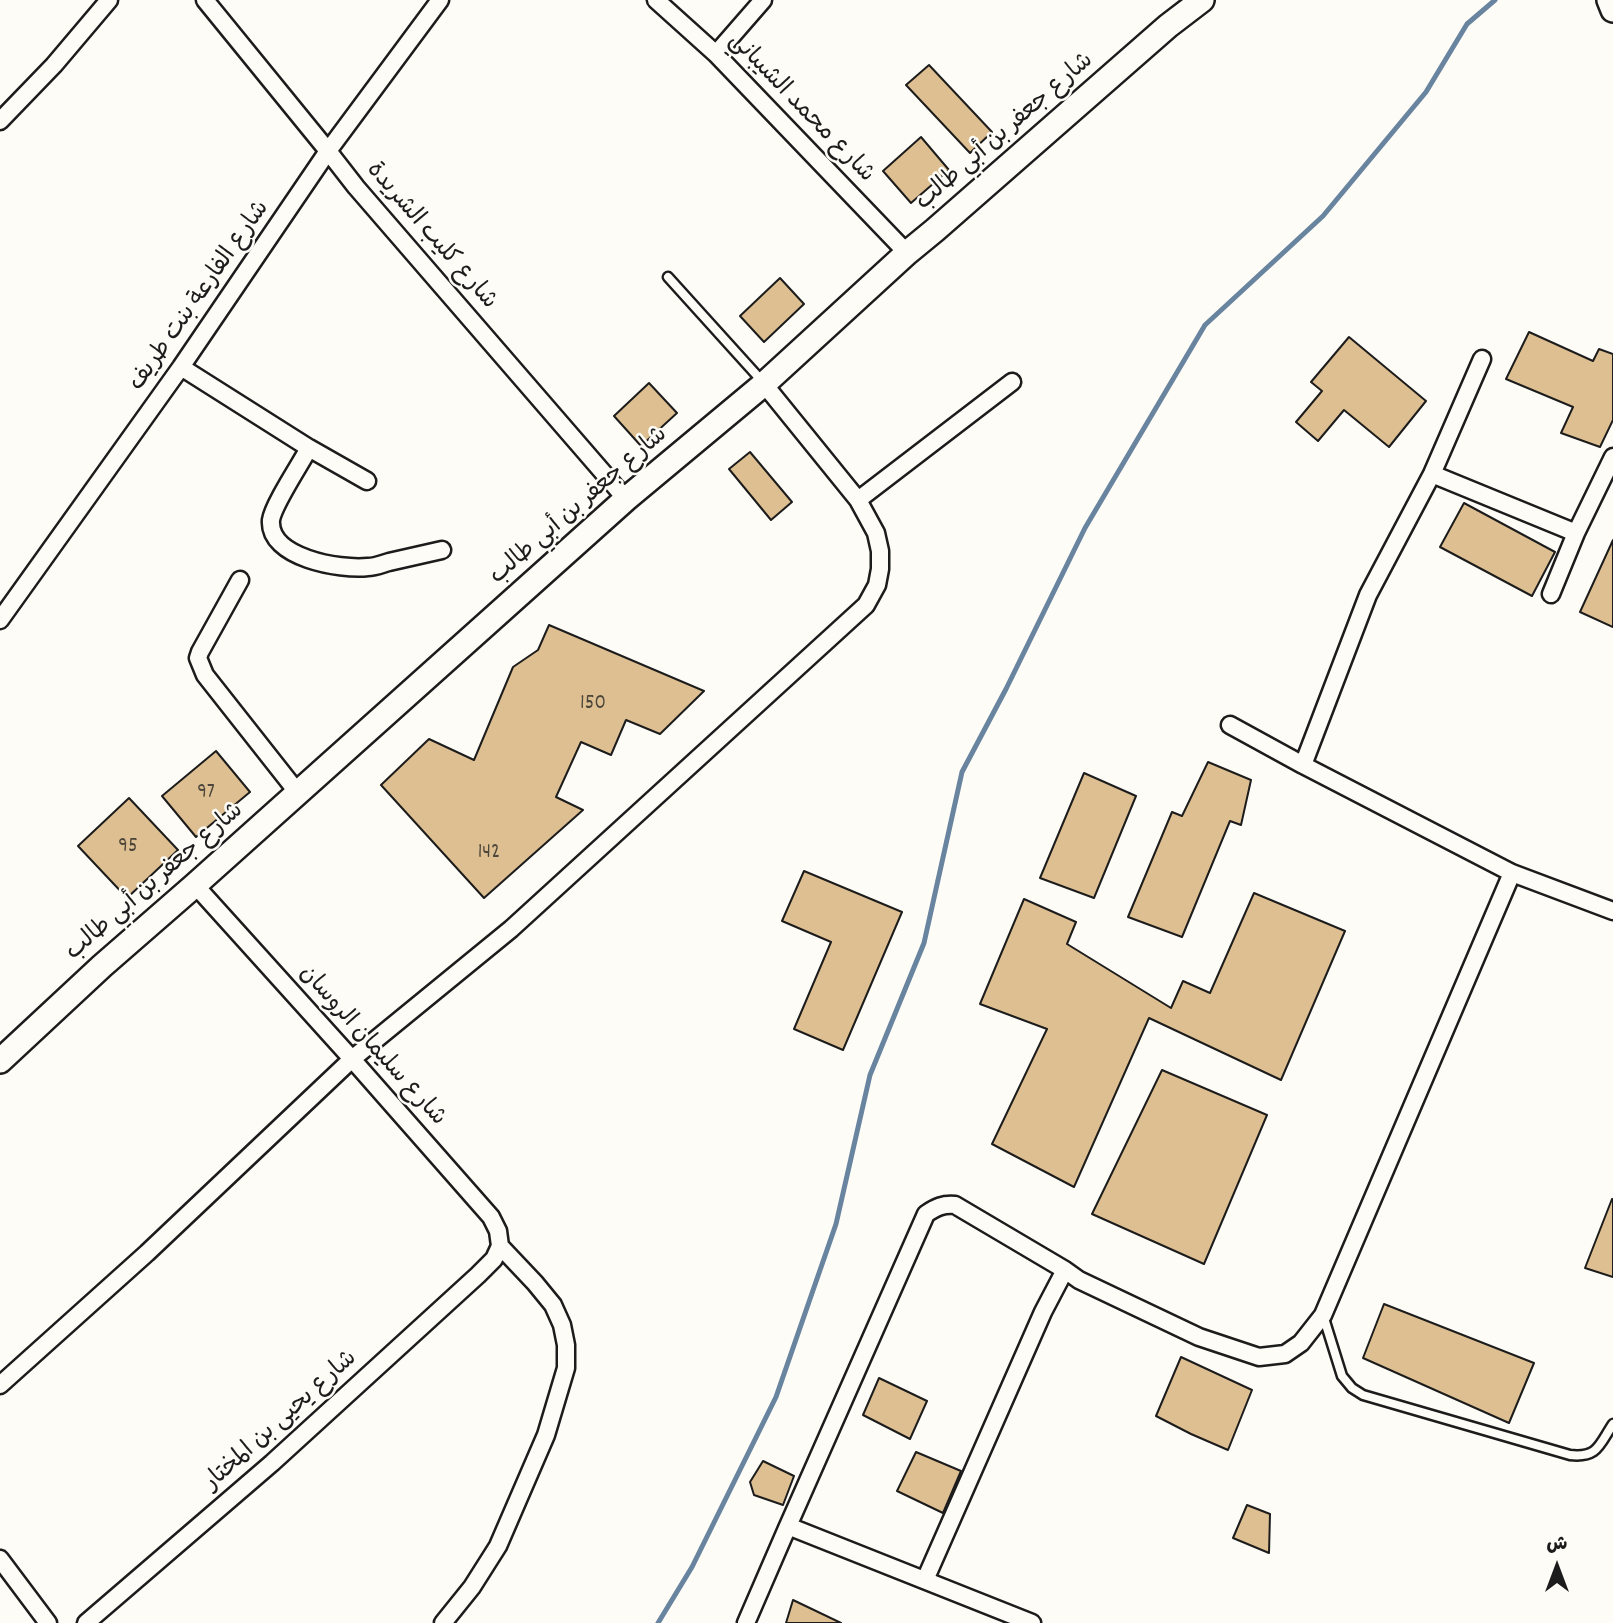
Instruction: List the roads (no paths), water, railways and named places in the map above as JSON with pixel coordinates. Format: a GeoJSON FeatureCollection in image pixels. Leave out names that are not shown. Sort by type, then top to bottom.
{"type":"FeatureCollection","features":[{"type":"Feature","properties":{"kind":"street"},"geometry":{"type":"LineString","coordinates":[[0,121],[54,65],[109,0]]}},
{"type":"Feature","properties":{"kind":"street","name":"شارع كليب الشريدة"},"geometry":{"type":"LineString","coordinates":[[205,0],[356,187],[626,499]]}},
{"type":"Feature","properties":{"kind":"street","name":"شارع الفارعة بنت طريف"},"geometry":{"type":"LineString","coordinates":[[0,620],[181,367],[328,150],[440,0]]}},
{"type":"Feature","properties":{"kind":"street","name":"شارع محمد الشيباني"},"geometry":{"type":"LineString","coordinates":[[656,0],[716,54],[906,253]]}},
{"type":"Feature","properties":{"kind":"street"},"geometry":{"type":"LineString","coordinates":[[716,54],[762,0]]}},
{"type":"Feature","properties":{"kind":"street","name":"شارع جعفر بن أبي طالب"},"geometry":{"type":"LineString","coordinates":[[0,1061],[102,965],[195,886],[626,499],[764,384],[906,253],[1168,26],[1202,0]]}},
{"type":"Feature","properties":{"kind":"street"},"geometry":{"type":"LineString","coordinates":[[1609,0],[1613,10]]}},
{"type":"Feature","properties":{"kind":"street"},"geometry":{"type":"LineString","coordinates":[[1303,765],[1368,596],[1432,474],[1482,359]]}},
{"type":"Feature","properties":{"kind":"street"},"geometry":{"type":"LineString","coordinates":[[181,367],[309,448],[367,481]]}},
{"type":"Feature","properties":{"kind":"street"},"geometry":{"type":"LineString","coordinates":[[858,500],[1012,382]]}},
{"type":"Feature","properties":{"kind":"street"},"geometry":{"type":"LineString","coordinates":[[0,1385],[147,1253],[352,1059],[511,929],[866,605],[877,585],[880,569],[876,533],[858,500],[764,384]]}},
{"type":"Feature","properties":{"kind":"street"},"geometry":{"type":"LineString","coordinates":[[309,448],[275,507],[271,520],[273,535],[279,544],[307,560],[340,566],[368,567],[442,550]]}},
{"type":"Feature","properties":{"kind":"street"},"geometry":{"type":"LineString","coordinates":[[1551,594],[1576,533],[1613,457]]}},
{"type":"Feature","properties":{"kind":"street"},"geometry":{"type":"LineString","coordinates":[[1432,474],[1576,533]]}},
{"type":"Feature","properties":{"kind":"street"},"geometry":{"type":"LineString","coordinates":[[240,580],[198,658],[205,675],[298,793]]}},
{"type":"Feature","properties":{"kind":"street"},"geometry":{"type":"LineString","coordinates":[[1230,725],[1512,873],[1613,911]]}},
{"type":"Feature","properties":{"kind":"street"},"geometry":{"type":"LineString","coordinates":[[746,1623],[926,1214],[935,1208],[946,1204],[955,1205],[1079,1280],[1199,1337],[1259,1357],[1285,1354],[1301,1343],[1323,1315],[1512,873]]}},
{"type":"Feature","properties":{"kind":"street","name":"شارع سليمان الروسان"},"geometry":{"type":"LineString","coordinates":[[195,886],[491,1217],[498,1231],[500,1246]]}},
{"type":"Feature","properties":{"kind":"street"},"geometry":{"type":"LineString","coordinates":[[443,1623],[472,1587],[498,1546],[545,1435],[566,1368],[566,1345],[562,1325],[553,1305],[500,1246]]}},
{"type":"Feature","properties":{"kind":"street","name":"شارع يحيى بن المختار"},"geometry":{"type":"LineString","coordinates":[[86,1623],[272,1463],[478,1275],[494,1259],[500,1246]]}},
{"type":"Feature","properties":{"kind":"street"},"geometry":{"type":"LineString","coordinates":[[925,1580],[1043,1312],[1065,1270]]}},
{"type":"Feature","properties":{"kind":"street"},"geometry":{"type":"LineString","coordinates":[[788,1526],[1032,1623]]}},
{"type":"Feature","properties":{"kind":"street"},"geometry":{"type":"LineString","coordinates":[[0,1559],[48,1623]]}},
{"type":"Feature","properties":{"kind":"lane"},"geometry":{"type":"LineString","coordinates":[[668,277],[764,384]]}},
{"type":"Feature","properties":{"kind":"lane"},"geometry":{"type":"LineString","coordinates":[[1323,1315],[1342,1376],[1352,1388],[1363,1395],[1570,1455],[1585,1457],[1594,1452],[1613,1424]]}},
{"type":"Feature","properties":{"kind":"waterway"},"geometry":{"type":"LineString","coordinates":[[658,1623],[692,1567],[776,1397],[836,1224],[870,1075],[924,943],[962,772],[1085,528],[1205,325],[1323,216],[1426,92],[1467,24],[1495,0]]}}]}
